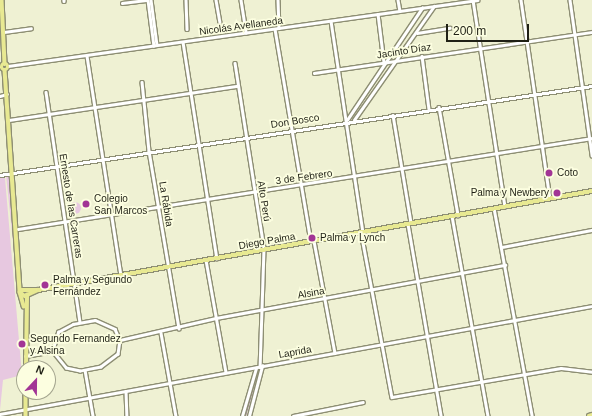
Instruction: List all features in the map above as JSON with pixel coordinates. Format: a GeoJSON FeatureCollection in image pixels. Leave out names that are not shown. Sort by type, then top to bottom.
{"type":"FeatureCollection","features":[{"type":"Feature","properties":{"kind":"main road"},"geometry":{"type":"LineString","coordinates":[[2,0],[1,23],[3,32],[4,67],[12,173],[22,278],[20,292],[24,306],[25,360]]}},
{"type":"Feature","properties":{"kind":"main road","name":"Diego Palma"},"geometry":{"type":"LineString","coordinates":[[27,294],[38,290],[75,283],[505,207],[592,190]]}},
{"type":"Feature","properties":{"kind":"main road"},"geometry":{"type":"LineString","coordinates":[[22,278],[27,294],[24,306]]}},
{"type":"Feature","properties":{"kind":"main road"},"geometry":{"type":"LineString","coordinates":[[20,292],[26,288]]}},
{"type":"Feature","properties":{"kind":"main road","name":"Diego Palma"},"geometry":{"type":"LineString","coordinates":[[26,288],[38,290]]}},
{"type":"Feature","properties":{"kind":"main road"},"geometry":{"type":"LineString","coordinates":[[20,292],[27,294]]}},
{"type":"Feature","properties":{"kind":"main road"},"geometry":{"type":"LineString","coordinates":[[26,400],[26,416]]}},
{"type":"Feature","properties":{"kind":"street"},"geometry":{"type":"LineString","coordinates":[[122,2],[147,0],[155,46]]}},
{"type":"Feature","properties":{"kind":"street"},"geometry":{"type":"LineString","coordinates":[[151,0],[155,46]]}},
{"type":"Feature","properties":{"kind":"street"},"geometry":{"type":"LineString","coordinates":[[186,0],[187,29]]}},
{"type":"Feature","properties":{"kind":"street"},"geometry":{"type":"LineString","coordinates":[[216,0],[220,22]]}},
{"type":"Feature","properties":{"kind":"street"},"geometry":{"type":"LineString","coordinates":[[241,0],[246,33]]}},
{"type":"Feature","properties":{"kind":"street"},"geometry":{"type":"LineString","coordinates":[[278,0],[277,29],[291,130],[335,353]]}},
{"type":"Feature","properties":{"kind":"street"},"geometry":{"type":"LineString","coordinates":[[398,0],[400,11]]}},
{"type":"Feature","properties":{"kind":"street"},"geometry":{"type":"LineString","coordinates":[[473,0],[487,101],[505,207]]}},
{"type":"Feature","properties":{"kind":"street","name":"Nicolás Avellaneda"},"geometry":{"type":"LineString","coordinates":[[4,67],[477,0]]}},
{"type":"Feature","properties":{"kind":"street"},"geometry":{"type":"LineString","coordinates":[[521,0],[550,198]]}},
{"type":"Feature","properties":{"kind":"street"},"geometry":{"type":"LineString","coordinates":[[570,0],[581,87],[591,139],[592,155]]}},
{"type":"Feature","properties":{"kind":"street"},"geometry":{"type":"LineString","coordinates":[[354,120],[434,6]]}},
{"type":"Feature","properties":{"kind":"street"},"geometry":{"type":"LineString","coordinates":[[347,121],[423,8]]}},
{"type":"Feature","properties":{"kind":"street"},"geometry":{"type":"LineString","coordinates":[[378,14],[386,62]]}},
{"type":"Feature","properties":{"kind":"street"},"geometry":{"type":"LineString","coordinates":[[331,21],[356,177],[362,232],[371,291],[392,397],[525,374],[573,368],[592,372]]}},
{"type":"Feature","properties":{"kind":"street"},"geometry":{"type":"LineString","coordinates":[[3,32],[31,28]]}},
{"type":"Feature","properties":{"kind":"street"},"geometry":{"type":"LineString","coordinates":[[416,33],[450,28]]}},
{"type":"Feature","properties":{"kind":"street","name":"Jacinto Díaz"},"geometry":{"type":"LineString","coordinates":[[314,73],[592,32]]}},
{"type":"Feature","properties":{"kind":"street"},"geometry":{"type":"LineString","coordinates":[[183,42],[217,258]]}},
{"type":"Feature","properties":{"kind":"street"},"geometry":{"type":"LineString","coordinates":[[87,56],[121,275]]}},
{"type":"Feature","properties":{"kind":"street"},"geometry":{"type":"LineString","coordinates":[[422,56],[429,109]]}},
{"type":"Feature","properties":{"kind":"street","name":"Alto Perú"},"geometry":{"type":"LineString","coordinates":[[235,63],[237,86],[264,249],[261,366],[249,416]]}},
{"type":"Feature","properties":{"kind":"street","name":"La Rábida"},"geometry":{"type":"LineString","coordinates":[[142,82],[149,151],[179,328]]}},
{"type":"Feature","properties":{"kind":"street"},"geometry":{"type":"LineString","coordinates":[[9,120],[48,116],[237,86]]}},
{"type":"Feature","properties":{"kind":"street","name":"Don Bosco"},"geometry":{"type":"LineString","coordinates":[[0,175],[439,107],[592,86]]}},
{"type":"Feature","properties":{"kind":"street","name":"Ernesto de las Carreras"},"geometry":{"type":"LineString","coordinates":[[46,92],[48,116],[80,322]]}},
{"type":"Feature","properties":{"kind":"street"},"geometry":{"type":"LineString","coordinates":[[0,96],[7,94]]}},
{"type":"Feature","properties":{"kind":"street"},"geometry":{"type":"LineString","coordinates":[[439,107],[458,215]]}},
{"type":"Feature","properties":{"kind":"street"},"geometry":{"type":"LineString","coordinates":[[393,115],[418,282],[441,416]]}},
{"type":"Feature","properties":{"kind":"street","name":"3 de Febrero"},"geometry":{"type":"LineString","coordinates":[[18,229],[158,208],[207,199],[302,186],[591,139]]}},
{"type":"Feature","properties":{"kind":"street"},"geometry":{"type":"LineString","coordinates":[[494,208],[532,416]]}},
{"type":"Feature","properties":{"kind":"street"},"geometry":{"type":"LineString","coordinates":[[452,216],[488,416]]}},
{"type":"Feature","properties":{"kind":"street"},"geometry":{"type":"LineString","coordinates":[[502,247],[592,230]]}},
{"type":"Feature","properties":{"kind":"street"},"geometry":{"type":"LineString","coordinates":[[206,260],[226,372]]}},
{"type":"Feature","properties":{"kind":"street","name":"Alsina"},"geometry":{"type":"LineString","coordinates":[[120,340],[162,332],[216,318],[505,266]]}},
{"type":"Feature","properties":{"kind":"street","name":"Laprida"},"geometry":{"type":"LineString","coordinates":[[0,414],[226,372],[256,368],[473,329],[592,306]]}},
{"type":"Feature","properties":{"kind":"street"},"geometry":{"type":"LineString","coordinates":[[80,322],[107,323],[120,340],[118,354],[110,363],[86,370],[66,368],[52,351],[58,332],[80,322]]}},
{"type":"Feature","properties":{"kind":"street"},"geometry":{"type":"LineString","coordinates":[[162,332],[176,416]]}},
{"type":"Feature","properties":{"kind":"street"},"geometry":{"type":"LineString","coordinates":[[25,356],[52,351]]}},
{"type":"Feature","properties":{"kind":"street"},"geometry":{"type":"LineString","coordinates":[[242,416],[256,368]]}},
{"type":"Feature","properties":{"kind":"street"},"geometry":{"type":"LineString","coordinates":[[86,370],[93,416]]}},
{"type":"Feature","properties":{"kind":"street"},"geometry":{"type":"LineString","coordinates":[[124,416],[127,416],[126,391]]}},
{"type":"Feature","properties":{"kind":"street"},"geometry":{"type":"LineString","coordinates":[[293,416],[308,415],[363,402]]}},
{"type":"Feature","properties":{"kind":"shaded area"},"geometry":{"type":"Polygon","coordinates":[[[6,175],[10,177],[20,279],[18,290],[6,175]]]}},
{"type":"Feature","properties":{"kind":"shaded area"},"geometry":{"type":"Polygon","coordinates":[[[0,178],[5,178],[21,360],[16,360],[16,377],[3,380],[0,410],[0,178]]]}},
{"type":"Feature","properties":{"kind":"shaded area"},"geometry":{"type":"Polygon","coordinates":[[[73,202],[77,202],[81,208],[77,214],[73,214],[69,210],[69,206],[73,202]]]}},
{"type":"Feature","properties":{"kind":"waterway"},"geometry":{"type":"LineString","coordinates":[[352,119],[430,8]]}},
{"type":"Feature","properties":{"kind":"waterway"},"geometry":{"type":"LineString","coordinates":[[245,416],[258,369]]}},
{"type":"Feature","properties":{"kind":"place","name":"Coto"},"geometry":{"type":"Point","coordinates":[549,173]}},
{"type":"Feature","properties":{"kind":"place","name":"Palma y Newbery"},"geometry":{"type":"Point","coordinates":[557,193]}},
{"type":"Feature","properties":{"kind":"place","name":"Colegio San Marcos"},"geometry":{"type":"Point","coordinates":[86,204]}},
{"type":"Feature","properties":{"kind":"place","name":"Palma y Lynch"},"geometry":{"type":"Point","coordinates":[312,238]}},
{"type":"Feature","properties":{"kind":"place","name":"Palma y Segundo Fernández"},"geometry":{"type":"Point","coordinates":[45,285]}},
{"type":"Feature","properties":{"kind":"place","name":"Segundo Fernandez y Alsina"},"geometry":{"type":"Point","coordinates":[22,344]}}]}
